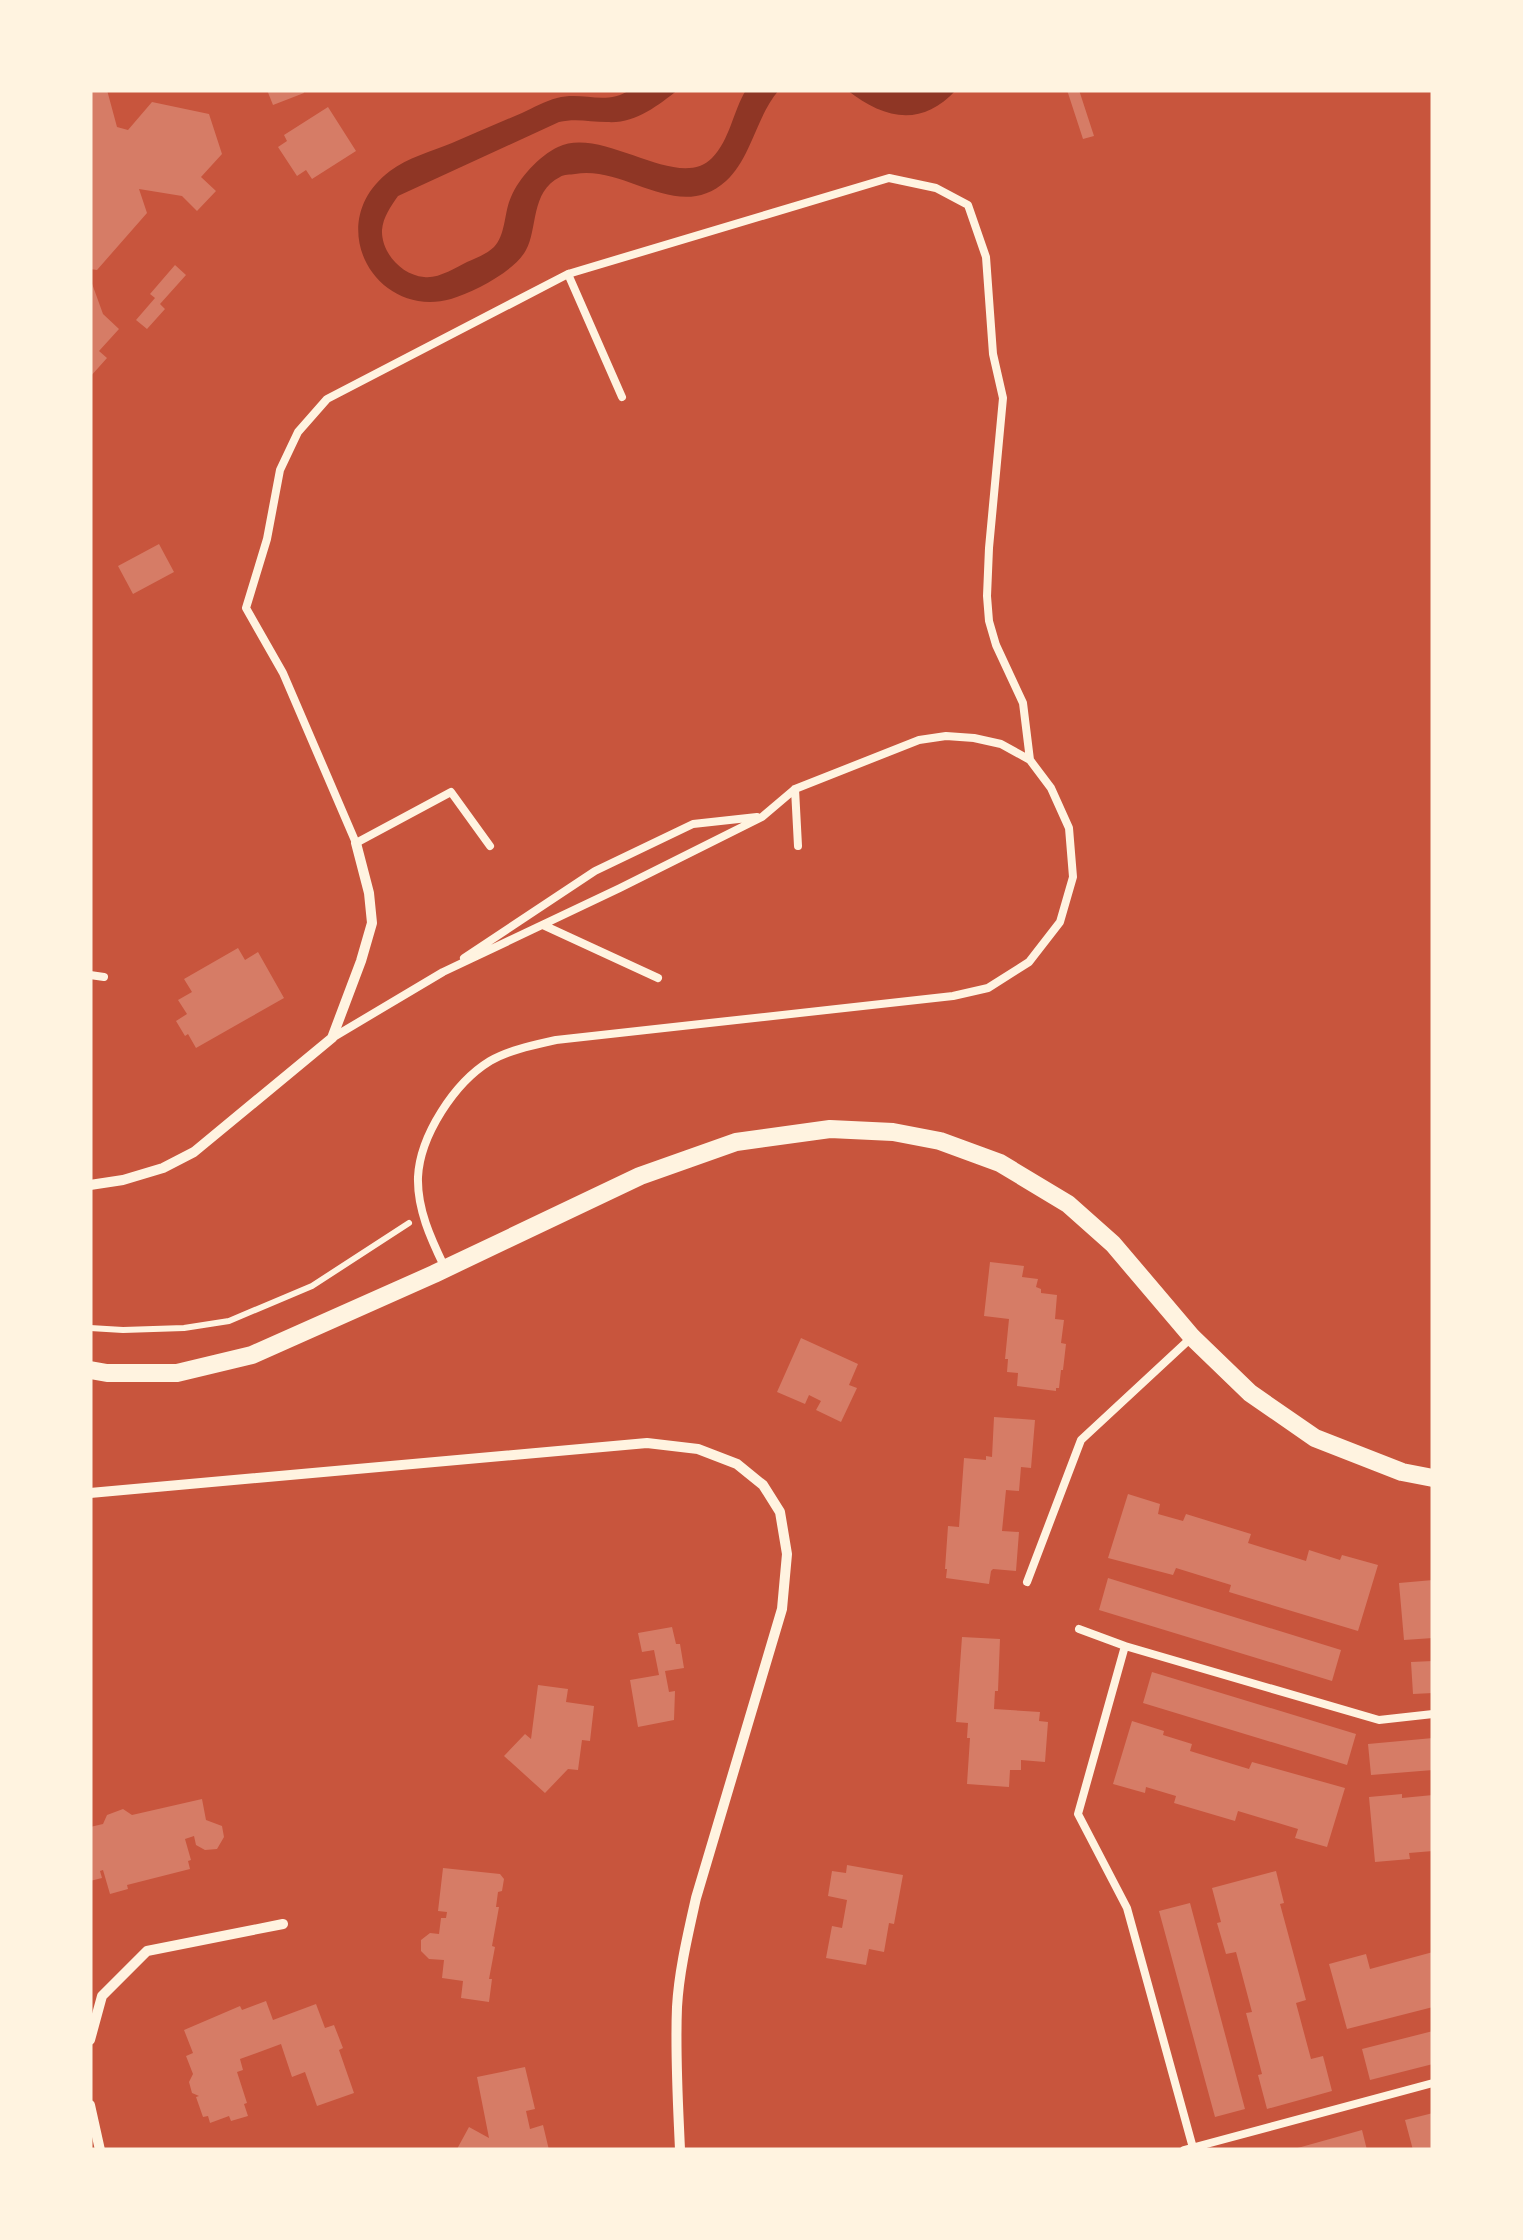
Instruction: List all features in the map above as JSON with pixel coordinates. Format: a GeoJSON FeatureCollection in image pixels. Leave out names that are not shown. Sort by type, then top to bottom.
{"type":"FeatureCollection","features":[{"type":"Feature","properties":{"kind":"street"},"geometry":{"type":"LineString","coordinates":[[90,1185],[163,1168],[194,1152],[332,1038],[372,923],[369,892],[356,843]]}},
{"type":"Feature","properties":{"kind":"street"},"geometry":{"type":"LineString","coordinates":[[90,1370],[176,1373],[252,1356],[640,1176],[736,1142],[830,1129],[893,1132],[940,1141],[1000,1162],[1068,1204],[1113,1244],[1192,1337],[1250,1392],[1315,1438],[1402,1472],[1433,1478]]}},
{"type":"Feature","properties":{"kind":"street"},"geometry":{"type":"LineString","coordinates":[[90,1493],[647,1443],[698,1450],[737,1464],[763,1485],[780,1512],[787,1554],[782,1609],[696,1898],[686,1945],[677,2004],[680,2150]]}},
{"type":"Feature","properties":{"kind":"street"},"geometry":{"type":"LineString","coordinates":[[90,2040],[102,1996],[147,1951],[283,1924]]}},
{"type":"Feature","properties":{"kind":"street"},"geometry":{"type":"LineString","coordinates":[[90,2105],[100,2150]]}},
{"type":"Feature","properties":{"kind":"lane"},"geometry":{"type":"LineString","coordinates":[[490,846],[451,792],[356,843],[284,673],[246,608],[267,539],[280,470],[298,432],[326,398],[568,274],[890,178],[936,188],[968,205],[986,257],[993,354],[1003,398],[989,548],[989,621],[1023,703],[1030,760]]}},
{"type":"Feature","properties":{"kind":"lane"},"geometry":{"type":"LineString","coordinates":[[568,274],[622,397]]}},
{"type":"Feature","properties":{"kind":"lane"},"geometry":{"type":"LineString","coordinates":[[444,972],[762,817],[795,790],[918,740],[974,738],[1000,744],[1030,760],[1051,788],[1070,828],[1073,877],[1060,922],[1030,962],[988,988],[953,996],[556,1040],[490,1061],[460,1086],[437,1118],[418,1177],[429,1236],[445,1269]]}},
{"type":"Feature","properties":{"kind":"lane"},"geometry":{"type":"LineString","coordinates":[[795,790],[798,846]]}},
{"type":"Feature","properties":{"kind":"lane"},"geometry":{"type":"LineString","coordinates":[[332,1038],[444,972],[612,863],[693,824],[762,817]]}},
{"type":"Feature","properties":{"kind":"lane"},"geometry":{"type":"LineString","coordinates":[[543,924],[658,978]]}},
{"type":"Feature","properties":{"kind":"lane"},"geometry":{"type":"LineString","coordinates":[[90,975],[104,977]]}},
{"type":"Feature","properties":{"kind":"lane"},"geometry":{"type":"LineString","coordinates":[[1027,1582],[1081,1440],[1192,1337]]}},
{"type":"Feature","properties":{"kind":"lane"},"geometry":{"type":"LineString","coordinates":[[1080,1629],[1125,1646],[1379,1720],[1433,1714]]}},
{"type":"Feature","properties":{"kind":"lane"},"geometry":{"type":"LineString","coordinates":[[1125,1646],[1078,1814],[1127,1908],[1188,2149],[1433,2084]]}},
{"type":"Feature","properties":{"kind":"path"},"geometry":{"type":"LineString","coordinates":[[90,1328],[184,1328],[229,1321],[312,1286],[423,1213]]}},
{"type":"Feature","properties":{"kind":"shaded area"},"geometry":{"type":"Polygon","coordinates":[[[630,90],[678,90],[645,113],[627,120],[559,122],[398,196],[383,225],[389,254],[408,272],[429,277],[485,254],[501,236],[519,182],[558,147],[596,144],[660,164],[697,167],[718,151],[746,90],[779,90],[735,171],[708,193],[671,195],[594,173],[562,176],[550,184],[539,201],[530,241],[521,258],[493,280],[451,299],[424,302],[400,295],[380,281],[366,262],[359,240],[360,216],[370,192],[397,166],[553,99],[612,97],[630,90]]]}},
{"type":"Feature","properties":{"kind":"shaded area"},"geometry":{"type":"Polygon","coordinates":[[[847,90],[956,90],[929,110],[902,115],[875,108],[847,90]]]}},
{"type":"Feature","properties":{"kind":"building"},"geometry":{"type":"Polygon","coordinates":[[[90,90],[107,90],[117,127],[128,130],[152,102],[209,114],[222,154],[201,177],[216,191],[197,211],[182,196],[139,189],[147,213],[97,270],[90,269],[90,90]]]}},
{"type":"Feature","properties":{"kind":"building"},"geometry":{"type":"Polygon","coordinates":[[[267,90],[303,90],[304,93],[273,105],[267,90]]]}},
{"type":"Feature","properties":{"kind":"building"},"geometry":{"type":"Polygon","coordinates":[[[1067,90],[1079,90],[1094,136],[1083,139],[1067,90]]]}},
{"type":"Feature","properties":{"kind":"building"},"geometry":{"type":"Polygon","coordinates":[[[328,107],[356,151],[312,179],[306,170],[297,176],[278,147],[287,141],[284,135],[328,107]]]}},
{"type":"Feature","properties":{"kind":"building"},"geometry":{"type":"Polygon","coordinates":[[[175,265],[186,275],[160,304],[165,309],[147,329],[136,320],[155,298],[150,294],[175,265]]]}},
{"type":"Feature","properties":{"kind":"building"},"geometry":{"type":"Polygon","coordinates":[[[90,278],[103,314],[119,329],[99,351],[107,358],[90,377],[90,278]]]}},
{"type":"Feature","properties":{"kind":"building"},"geometry":{"type":"Polygon","coordinates":[[[159,544],[174,572],[133,594],[118,566],[159,544]]]}},
{"type":"Feature","properties":{"kind":"building"},"geometry":{"type":"Polygon","coordinates":[[[238,948],[245,960],[258,952],[284,998],[196,1048],[176,1021],[187,1014],[178,1000],[192,992],[184,979],[238,948]]]}},
{"type":"Feature","properties":{"kind":"building"},"geometry":{"type":"Polygon","coordinates":[[[990,1262],[1024,1266],[1022,1277],[1038,1279],[1036,1287],[1041,1293],[1057,1295],[1055,1319],[1064,1320],[1061,1343],[1066,1344],[1056,1391],[1017,1386],[1018,1373],[1007,1372],[1009,1319],[984,1316],[990,1262]]]}},
{"type":"Feature","properties":{"kind":"building"},"geometry":{"type":"Polygon","coordinates":[[[801,1338],[858,1364],[849,1385],[857,1388],[841,1422],[816,1410],[821,1401],[809,1395],[805,1404],[777,1392],[801,1338]]]}},
{"type":"Feature","properties":{"kind":"building"},"geometry":{"type":"Polygon","coordinates":[[[994,1417],[1035,1420],[1031,1468],[1021,1467],[1019,1491],[1006,1490],[1002,1531],[1019,1532],[1016,1571],[993,1569],[989,1584],[946,1578],[948,1526],[959,1527],[964,1458],[992,1457],[994,1417]]]}},
{"type":"Feature","properties":{"kind":"building"},"geometry":{"type":"Polygon","coordinates":[[[1128,1494],[1160,1504],[1158,1514],[1183,1521],[1186,1514],[1251,1534],[1248,1543],[1306,1561],[1309,1550],[1340,1560],[1342,1555],[1378,1565],[1358,1631],[1229,1592],[1231,1585],[1176,1568],[1173,1575],[1108,1558],[1128,1494]]]}},
{"type":"Feature","properties":{"kind":"building"},"geometry":{"type":"Polygon","coordinates":[[[1108,1578],[1341,1650],[1332,1681],[1099,1610],[1108,1578]]]}},
{"type":"Feature","properties":{"kind":"building"},"geometry":{"type":"Polygon","coordinates":[[[1433,1580],[1433,1638],[1404,1640],[1399,1583],[1433,1580]]]}},
{"type":"Feature","properties":{"kind":"building"},"geometry":{"type":"Polygon","coordinates":[[[672,1627],[684,1668],[665,1671],[669,1692],[675,1691],[674,1720],[638,1727],[630,1680],[659,1675],[654,1650],[642,1652],[638,1633],[672,1627]]]}},
{"type":"Feature","properties":{"kind":"building"},"geometry":{"type":"Polygon","coordinates":[[[962,1637],[1000,1639],[994,1709],[1040,1712],[1039,1721],[1048,1722],[1045,1762],[1021,1760],[1021,1770],[1010,1770],[1009,1787],[967,1784],[968,1723],[956,1722],[962,1637]]]}},
{"type":"Feature","properties":{"kind":"building"},"geometry":{"type":"Polygon","coordinates":[[[1433,1661],[1433,1693],[1413,1694],[1411,1662],[1433,1661]]]}},
{"type":"Feature","properties":{"kind":"building"},"geometry":{"type":"Polygon","coordinates":[[[1152,1672],[1356,1734],[1347,1765],[1143,1703],[1152,1672]]]}},
{"type":"Feature","properties":{"kind":"building"},"geometry":{"type":"Polygon","coordinates":[[[538,1685],[568,1689],[566,1702],[594,1706],[590,1741],[582,1740],[578,1770],[568,1769],[545,1793],[504,1756],[525,1734],[531,1739],[538,1685]]]}},
{"type":"Feature","properties":{"kind":"building"},"geometry":{"type":"Polygon","coordinates":[[[1132,1721],[1192,1744],[1190,1751],[1249,1769],[1252,1762],[1345,1788],[1327,1847],[1295,1838],[1298,1829],[1238,1811],[1235,1821],[1174,1803],[1176,1796],[1146,1787],[1145,1793],[1113,1784],[1132,1721]]]}},
{"type":"Feature","properties":{"kind":"building"},"geometry":{"type":"Polygon","coordinates":[[[1433,1738],[1433,1770],[1371,1775],[1368,1744],[1433,1738]]]}},
{"type":"Feature","properties":{"kind":"building"},"geometry":{"type":"Polygon","coordinates":[[[1402,1794],[1402,1798],[1433,1795],[1433,1851],[1409,1853],[1410,1859],[1375,1862],[1369,1797],[1402,1794]]]}},
{"type":"Feature","properties":{"kind":"building"},"geometry":{"type":"Polygon","coordinates":[[[202,1799],[206,1820],[222,1826],[224,1837],[217,1849],[205,1850],[196,1845],[194,1836],[185,1839],[190,1869],[127,1885],[128,1889],[110,1894],[103,1870],[102,1878],[90,1881],[90,1827],[103,1824],[107,1815],[123,1809],[132,1815],[202,1799]]]}},
{"type":"Feature","properties":{"kind":"building"},"geometry":{"type":"Polygon","coordinates":[[[847,1865],[903,1875],[894,1924],[889,1923],[884,1952],[869,1949],[866,1965],[826,1958],[832,1926],[842,1928],[847,1900],[828,1896],[832,1871],[846,1873],[847,1865]]]}},
{"type":"Feature","properties":{"kind":"building"},"geometry":{"type":"Polygon","coordinates":[[[443,1868],[500,1874],[504,1879],[496,1907],[489,2002],[461,1998],[463,1981],[442,1978],[444,1960],[429,1959],[421,1951],[421,1940],[430,1933],[439,1934],[441,1918],[446,1918],[447,1912],[438,1911],[443,1868]]]}},
{"type":"Feature","properties":{"kind":"building"},"geometry":{"type":"Polygon","coordinates":[[[1276,1871],[1284,1903],[1280,1904],[1306,2000],[1296,2003],[1311,2059],[1323,2056],[1332,2091],[1267,2109],[1246,2013],[1252,2012],[1236,1952],[1226,1954],[1212,1888],[1276,1871]]]}},
{"type":"Feature","properties":{"kind":"building"},"geometry":{"type":"Polygon","coordinates":[[[1190,1903],[1245,2109],[1215,2117],[1159,1911],[1190,1903]]]}},
{"type":"Feature","properties":{"kind":"building"},"geometry":{"type":"Polygon","coordinates":[[[1433,1952],[1433,2007],[1347,2029],[1329,1964],[1366,1954],[1370,1969],[1433,1952]]]}},
{"type":"Feature","properties":{"kind":"building"},"geometry":{"type":"Polygon","coordinates":[[[266,2001],[273,2020],[316,2004],[325,2028],[334,2025],[354,2093],[317,2106],[305,2072],[292,2077],[281,2044],[240,2059],[243,2070],[237,2072],[248,2116],[231,2121],[229,2116],[210,2123],[208,2116],[203,2117],[196,2097],[199,2096],[192,2093],[189,2082],[193,2074],[186,2056],[193,2053],[184,2030],[240,2006],[242,2010],[266,2001]]]}},
{"type":"Feature","properties":{"kind":"building"},"geometry":{"type":"Polygon","coordinates":[[[1433,2031],[1433,2064],[1370,2080],[1362,2049],[1433,2031]]]}},
{"type":"Feature","properties":{"kind":"building"},"geometry":{"type":"Polygon","coordinates":[[[525,2067],[535,2109],[526,2111],[530,2129],[543,2125],[549,2150],[457,2149],[469,2127],[489,2138],[477,2077],[525,2067]]]}},
{"type":"Feature","properties":{"kind":"building"},"geometry":{"type":"Polygon","coordinates":[[[1433,2113],[1433,2150],[1413,2150],[1405,2120],[1433,2113]]]}},
{"type":"Feature","properties":{"kind":"building"},"geometry":{"type":"Polygon","coordinates":[[[1362,2130],[1367,2150],[1294,2150],[1294,2149],[1362,2130]]]}}]}
